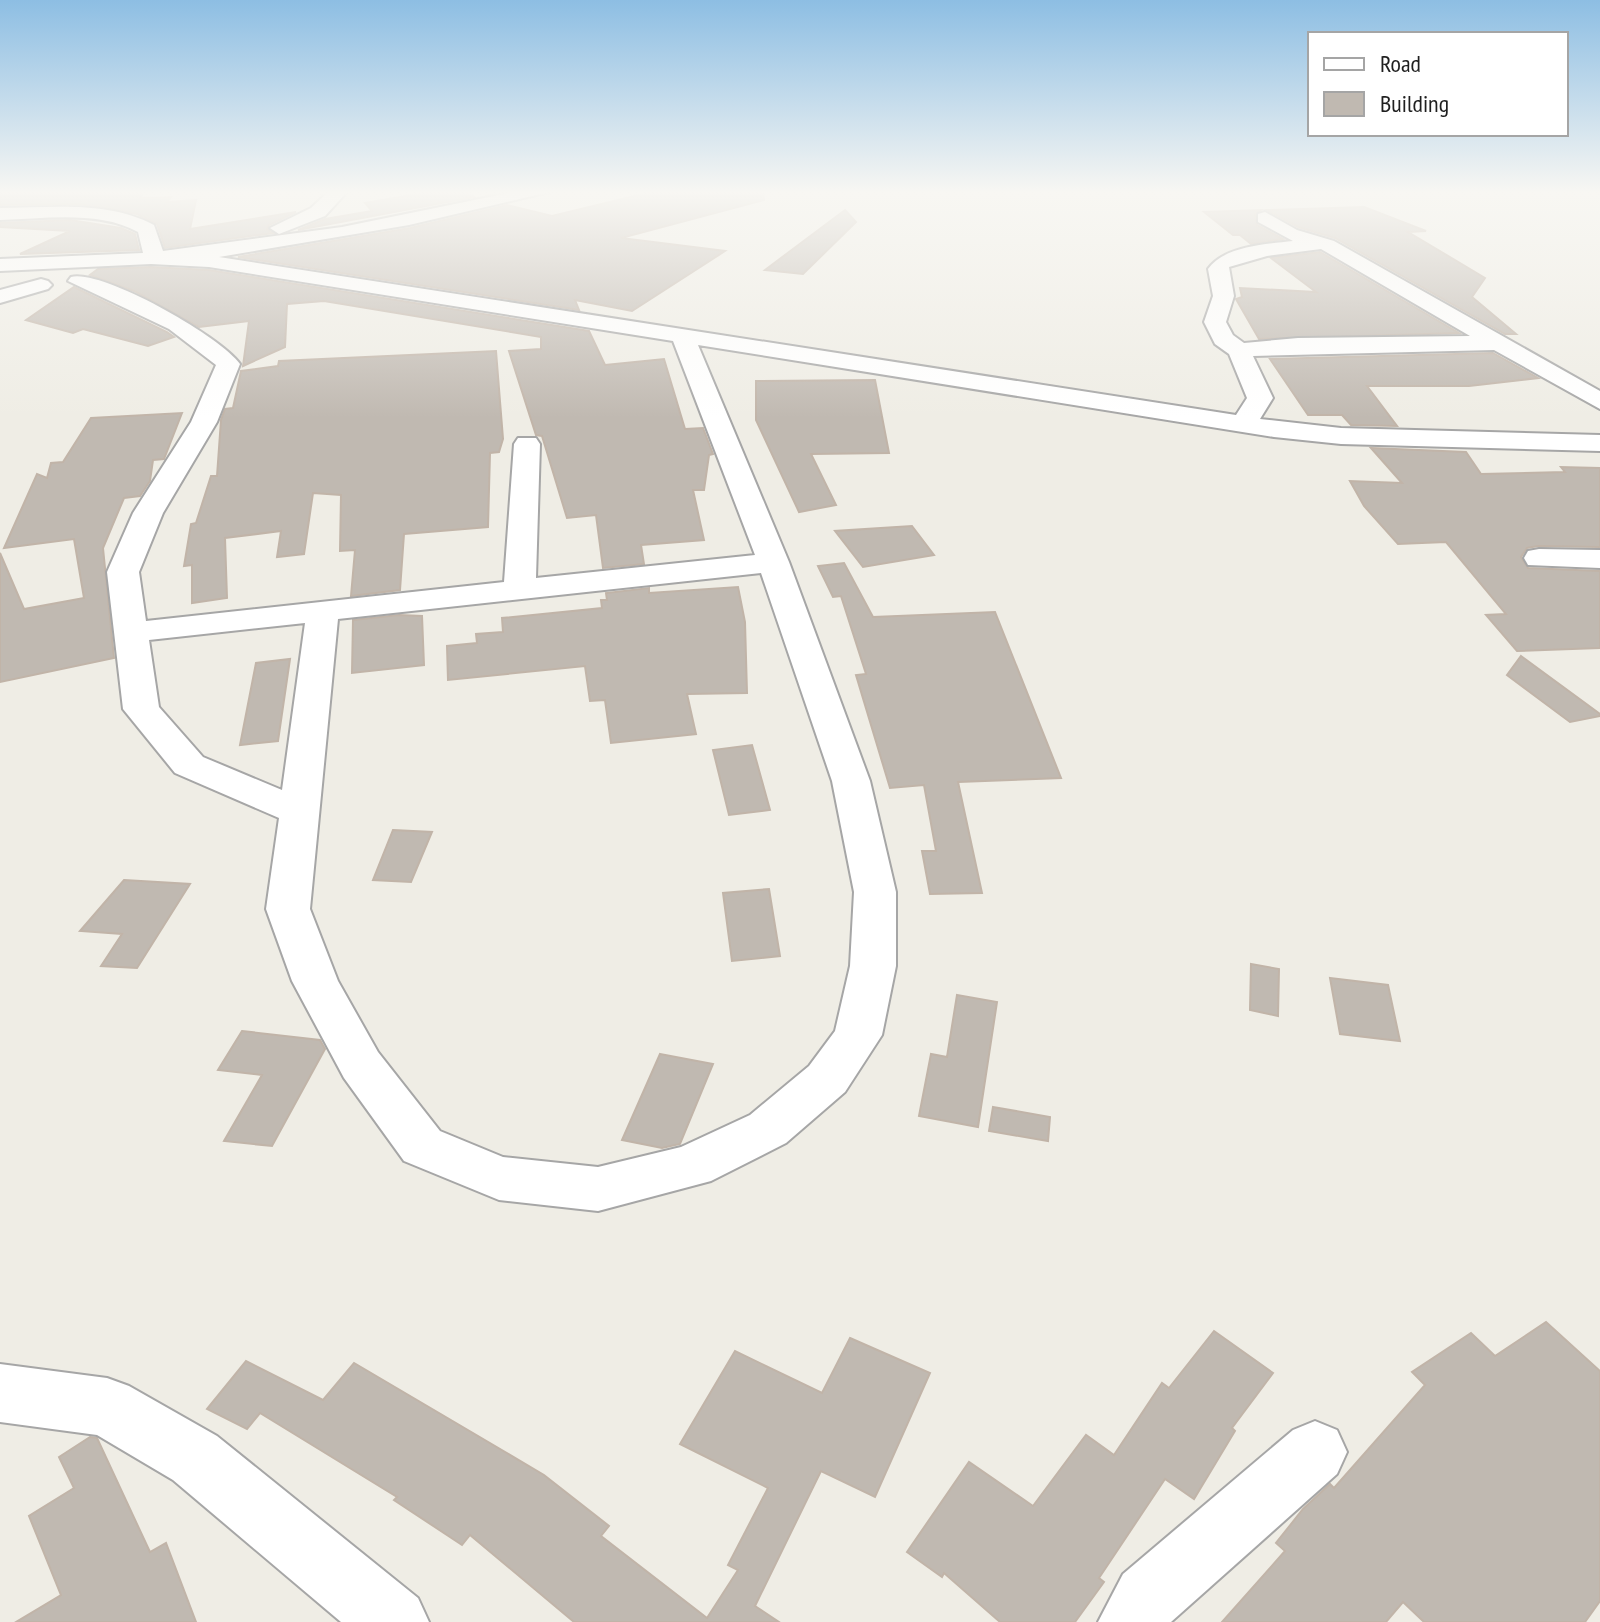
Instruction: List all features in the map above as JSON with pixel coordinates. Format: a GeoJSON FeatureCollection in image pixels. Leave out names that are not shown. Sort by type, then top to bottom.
{"type":"FeatureCollection","features":[{"type":"Feature","properties":{"kind":"street"},"geometry":{"type":"LineString","coordinates":[[13,267],[43,279]]}},
{"type":"Feature","properties":{"kind":"street"},"geometry":{"type":"LineString","coordinates":[[1,299],[43,279],[81,277],[114,267]]}},
{"type":"Feature","properties":{"kind":"street"},"geometry":{"type":"LineString","coordinates":[[245,267],[1244,424],[1341,436],[1600,443]]}},
{"type":"Feature","properties":{"kind":"street"},"geometry":{"type":"LineString","coordinates":[[1220,267],[1225,300],[1215,322],[1223,339],[1239,350],[1260,398],[1244,424]]}},
{"type":"Feature","properties":{"kind":"street"},"geometry":{"type":"LineString","coordinates":[[1365,267],[1600,401]]}},
{"type":"Feature","properties":{"kind":"street"},"geometry":{"type":"LineString","coordinates":[[81,277],[205,339],[228,364],[204,422],[148,513],[123,572],[134,632],[141,709],[189,765],[300,812]]}},
{"type":"Feature","properties":{"kind":"street"},"geometry":{"type":"LineString","coordinates":[[323,609],[288,909],[315,981],[361,1065],[422,1146],[499,1178],[598,1189],[692,1166],[768,1129],[827,1079],[858,1035],[873,966],[875,892],[851,781],[773,562],[683,337]]}},
{"type":"Feature","properties":{"kind":"street"},"geometry":{"type":"LineString","coordinates":[[1239,350],[1298,345],[1498,343]]}},
{"type":"Feature","properties":{"kind":"street"},"geometry":{"type":"LineString","coordinates":[[520,589],[527,444]]}},
{"type":"Feature","properties":{"kind":"street"},"geometry":{"type":"LineString","coordinates":[[1539,558],[1600,559]]}},
{"type":"Feature","properties":{"kind":"street"},"geometry":{"type":"LineString","coordinates":[[134,632],[773,562]]}},
{"type":"Feature","properties":{"kind":"street"},"geometry":{"type":"LineString","coordinates":[[0,1393],[107,1407],[195,1458],[394,1622]]}},
{"type":"Feature","properties":{"kind":"street"},"geometry":{"type":"LineString","coordinates":[[1133,1622],[1147,1598],[1315,1452]]}},
{"type":"Feature","properties":{"kind":"building"},"geometry":{"type":"Polygon","coordinates":[[[151,267],[209,270],[589,331],[605,365],[664,359],[685,429],[703,428],[713,454],[709,455],[704,490],[693,490],[704,540],[641,545],[644,564],[603,568],[596,515],[567,518],[542,436],[536,435],[509,351],[541,349],[541,337],[324,301],[287,304],[285,347],[243,366],[249,321],[199,327],[134,291],[90,275],[98,269],[151,267]]]}},
{"type":"Feature","properties":{"kind":"building"},"geometry":{"type":"Polygon","coordinates":[[[300,267],[701,267],[632,311],[575,300],[579,310],[300,267]]]}},
{"type":"Feature","properties":{"kind":"building"},"geometry":{"type":"Polygon","coordinates":[[[769,267],[810,267],[803,274],[765,270],[769,267]]]}},
{"type":"Feature","properties":{"kind":"building"},"geometry":{"type":"Polygon","coordinates":[[[1283,267],[1345,267],[1459,333],[1259,339],[1236,299],[1242,297],[1240,288],[1316,292],[1283,267]]]}},
{"type":"Feature","properties":{"kind":"building"},"geometry":{"type":"Polygon","coordinates":[[[1386,267],[1466,267],[1485,278],[1472,297],[1516,334],[1505,334],[1386,267]]]}},
{"type":"Feature","properties":{"kind":"building"},"geometry":{"type":"Polygon","coordinates":[[[74,287],[174,337],[148,346],[83,329],[73,333],[26,320],[74,287]]]}},
{"type":"Feature","properties":{"kind":"building"},"geometry":{"type":"Polygon","coordinates":[[[496,351],[503,439],[499,452],[490,453],[488,527],[404,534],[400,590],[351,596],[355,550],[340,551],[341,495],[313,493],[304,554],[277,557],[281,531],[225,538],[227,598],[192,603],[192,565],[184,566],[191,524],[196,523],[211,476],[217,476],[221,420],[225,409],[233,408],[241,371],[278,366],[279,361],[496,351]]]}},
{"type":"Feature","properties":{"kind":"building"},"geometry":{"type":"Polygon","coordinates":[[[1493,353],[1538,378],[1469,386],[1367,386],[1397,426],[1351,425],[1342,415],[1308,415],[1270,359],[1493,353]]]}},
{"type":"Feature","properties":{"kind":"building"},"geometry":{"type":"Polygon","coordinates":[[[875,380],[889,453],[811,454],[836,505],[799,512],[756,420],[756,381],[875,380]]]}},
{"type":"Feature","properties":{"kind":"building"},"geometry":{"type":"Polygon","coordinates":[[[182,413],[164,459],[153,460],[150,481],[140,496],[124,498],[103,548],[114,658],[0,682],[0,553],[24,609],[84,598],[74,539],[4,548],[37,474],[47,478],[51,463],[63,462],[91,418],[182,413]]]}},
{"type":"Feature","properties":{"kind":"building"},"geometry":{"type":"Polygon","coordinates":[[[1371,448],[1466,452],[1481,474],[1565,472],[1561,467],[1600,468],[1600,547],[1538,546],[1527,548],[1521,557],[1528,568],[1600,571],[1600,648],[1517,651],[1486,615],[1506,614],[1446,542],[1398,544],[1364,506],[1350,481],[1402,483],[1371,448]]]}},
{"type":"Feature","properties":{"kind":"building"},"geometry":{"type":"Polygon","coordinates":[[[912,526],[934,555],[863,567],[835,531],[912,526]]]}},
{"type":"Feature","properties":{"kind":"building"},"geometry":{"type":"Polygon","coordinates":[[[844,563],[873,617],[995,612],[1061,778],[958,782],[982,893],[930,894],[922,851],[936,851],[924,785],[890,788],[856,675],[866,674],[841,596],[833,597],[818,566],[844,563]]]}},
{"type":"Feature","properties":{"kind":"building"},"geometry":{"type":"Polygon","coordinates":[[[738,587],[745,622],[747,693],[687,694],[696,734],[611,743],[605,700],[590,701],[585,666],[448,680],[447,646],[477,643],[476,634],[503,632],[502,618],[602,608],[601,600],[607,600],[606,593],[649,588],[649,593],[738,587]]]}},
{"type":"Feature","properties":{"kind":"building"},"geometry":{"type":"Polygon","coordinates":[[[422,616],[424,665],[352,673],[353,620],[422,616]]]}},
{"type":"Feature","properties":{"kind":"building"},"geometry":{"type":"Polygon","coordinates":[[[1521,656],[1600,716],[1570,722],[1507,675],[1521,656]]]}},
{"type":"Feature","properties":{"kind":"building"},"geometry":{"type":"Polygon","coordinates":[[[290,659],[278,741],[240,745],[256,663],[290,659]]]}},
{"type":"Feature","properties":{"kind":"building"},"geometry":{"type":"Polygon","coordinates":[[[752,745],[770,810],[729,815],[713,750],[752,745]]]}},
{"type":"Feature","properties":{"kind":"building"},"geometry":{"type":"Polygon","coordinates":[[[393,830],[432,832],[411,882],[373,880],[393,830]]]}},
{"type":"Feature","properties":{"kind":"building"},"geometry":{"type":"Polygon","coordinates":[[[124,880],[190,884],[137,968],[101,966],[122,934],[80,931],[124,880]]]}},
{"type":"Feature","properties":{"kind":"building"},"geometry":{"type":"Polygon","coordinates":[[[769,889],[780,956],[732,961],[723,893],[769,889]]]}},
{"type":"Feature","properties":{"kind":"building"},"geometry":{"type":"Polygon","coordinates":[[[1251,964],[1279,969],[1278,1016],[1250,1010],[1251,964]]]}},
{"type":"Feature","properties":{"kind":"building"},"geometry":{"type":"Polygon","coordinates":[[[1330,978],[1388,985],[1400,1041],[1340,1034],[1330,978]]]}},
{"type":"Feature","properties":{"kind":"building"},"geometry":{"type":"Polygon","coordinates":[[[957,995],[997,1002],[978,1127],[919,1116],[931,1054],[947,1057],[957,995]]]}},
{"type":"Feature","properties":{"kind":"building"},"geometry":{"type":"Polygon","coordinates":[[[242,1031],[320,1040],[325,1049],[272,1146],[224,1141],[262,1075],[218,1070],[242,1031]]]}},
{"type":"Feature","properties":{"kind":"building"},"geometry":{"type":"Polygon","coordinates":[[[660,1054],[713,1064],[680,1144],[662,1148],[622,1140],[660,1054]]]}},
{"type":"Feature","properties":{"kind":"building"},"geometry":{"type":"Polygon","coordinates":[[[993,1107],[1050,1117],[1048,1141],[989,1131],[993,1107]]]}},
{"type":"Feature","properties":{"kind":"building"},"geometry":{"type":"Polygon","coordinates":[[[1546,1322],[1600,1371],[1600,1601],[1585,1622],[1424,1622],[1403,1602],[1386,1622],[1222,1622],[1285,1551],[1276,1543],[1303,1509],[1330,1484],[1334,1488],[1425,1385],[1412,1372],[1471,1333],[1495,1356],[1546,1322]]]}},
{"type":"Feature","properties":{"kind":"building"},"geometry":{"type":"Polygon","coordinates":[[[1214,1331],[1273,1373],[1232,1428],[1235,1431],[1194,1499],[1165,1479],[1099,1578],[1104,1582],[1075,1622],[1000,1622],[944,1573],[942,1577],[907,1552],[969,1462],[1033,1506],[1086,1435],[1114,1455],[1162,1383],[1169,1388],[1214,1331]]]}},
{"type":"Feature","properties":{"kind":"building"},"geometry":{"type":"Polygon","coordinates":[[[850,1338],[930,1373],[875,1497],[821,1471],[755,1606],[779,1622],[574,1622],[470,1535],[462,1545],[394,1500],[397,1497],[260,1413],[247,1429],[207,1409],[246,1361],[323,1400],[354,1363],[544,1475],[609,1526],[601,1536],[707,1618],[738,1570],[728,1565],[768,1488],[680,1444],[735,1351],[822,1393],[850,1338]]]}},
{"type":"Feature","properties":{"kind":"building"},"geometry":{"type":"Polygon","coordinates":[[[90,1437],[97,1438],[150,1552],[166,1543],[196,1622],[16,1622],[61,1595],[29,1516],[74,1488],[59,1457],[90,1437]]]}}]}
